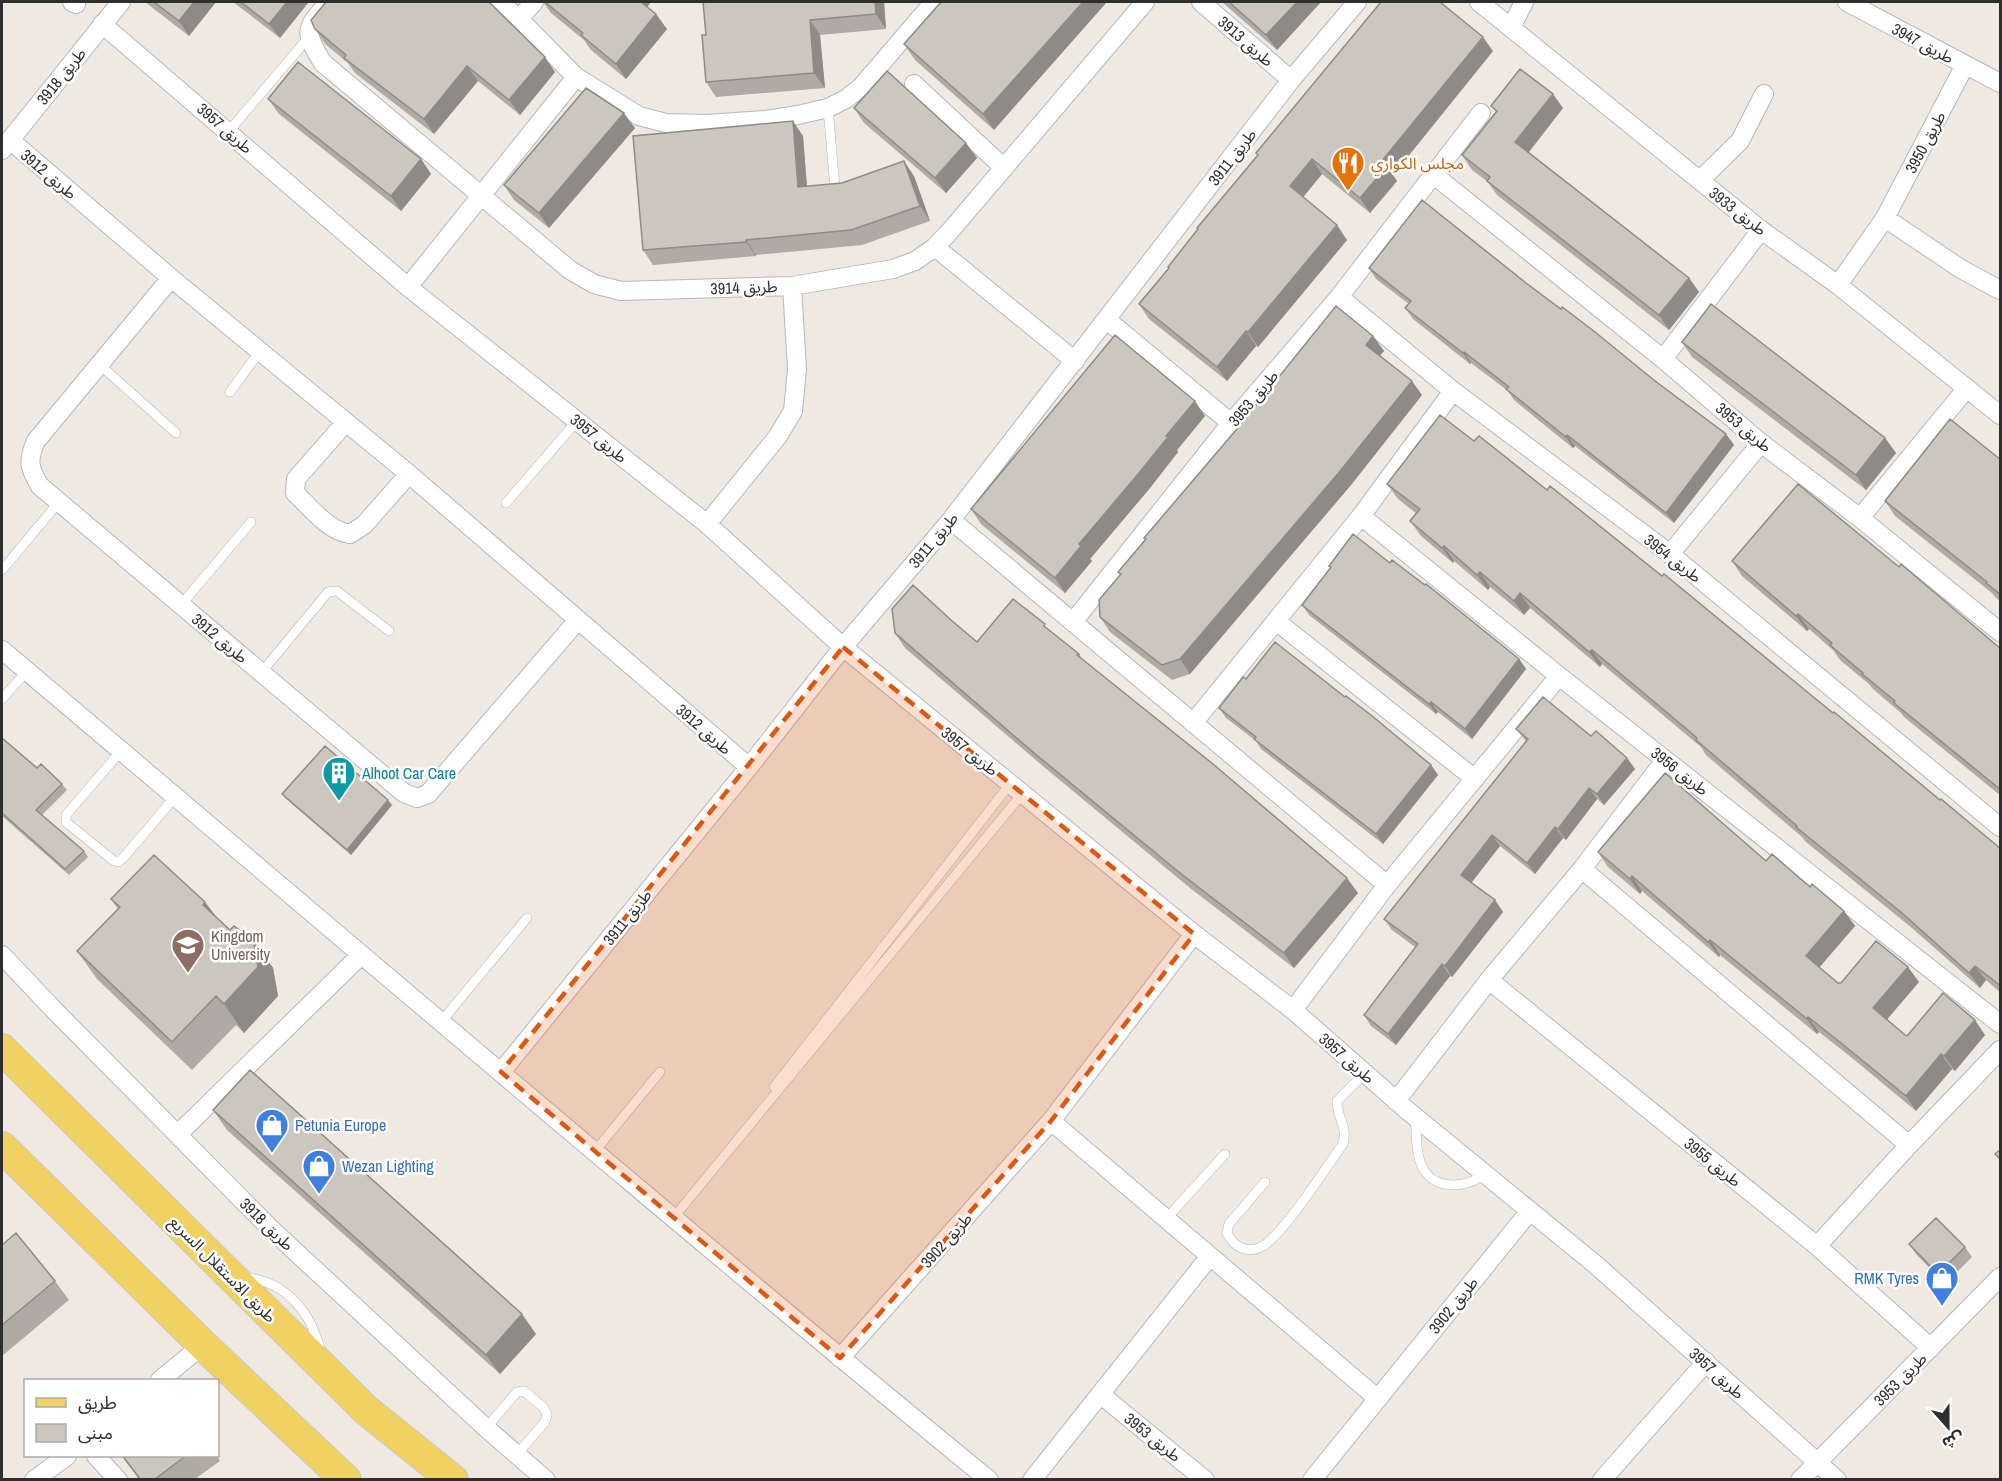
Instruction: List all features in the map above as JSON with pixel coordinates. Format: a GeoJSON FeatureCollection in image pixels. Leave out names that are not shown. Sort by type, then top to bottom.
{"type":"FeatureCollection","features":[{"type":"Feature","properties":{"kind":"main road","name":"طريق الاستقلال السريع"},"geometry":{"type":"LineString","coordinates":[[2,1049],[366,1410],[453,1479]]}},
{"type":"Feature","properties":{"kind":"main road"},"geometry":{"type":"LineString","coordinates":[[2,1147],[203,1345],[346,1479]]}},
{"type":"Feature","properties":{"kind":"street","name":"طريق 3918"},"geometry":{"type":"LineString","coordinates":[[6,145],[121,2]]}},
{"type":"Feature","properties":{"kind":"street"},"geometry":{"type":"LineString","coordinates":[[311,42],[310,23],[329,2]]}},
{"type":"Feature","properties":{"kind":"street"},"geometry":{"type":"LineString","coordinates":[[499,2],[519,18],[576,77],[639,116],[666,123],[706,124],[766,120],[798,115],[828,108],[846,99],[861,87],[934,2]]}},
{"type":"Feature","properties":{"kind":"street"},"geometry":{"type":"LineString","coordinates":[[519,18],[534,2]]}},
{"type":"Feature","properties":{"kind":"street","name":"طريق 3914"},"geometry":{"type":"LineString","coordinates":[[311,42],[323,63],[570,270],[594,284],[607,289],[635,292],[792,286],[893,269],[915,261],[935,247],[1145,2]]}},
{"type":"Feature","properties":{"kind":"street","name":"طريق 3913"},"geometry":{"type":"LineString","coordinates":[[1201,2],[1291,80]]}},
{"type":"Feature","properties":{"kind":"street","name":"طريق 3911"},"geometry":{"type":"LineString","coordinates":[[501,1072],[749,767],[843,646],[951,520],[1291,80],[1357,2]]}},
{"type":"Feature","properties":{"kind":"street","name":"طريق 3933"},"geometry":{"type":"LineString","coordinates":[[1479,2],[1761,230],[1838,285],[2001,416]]}},
{"type":"Feature","properties":{"kind":"street"},"geometry":{"type":"LineString","coordinates":[[1511,28],[1524,2]]}},
{"type":"Feature","properties":{"kind":"street","name":"طريق 3947"},"geometry":{"type":"LineString","coordinates":[[1846,2],[2001,84]]}},
{"type":"Feature","properties":{"kind":"street","name":"طريق 3957"},"geometry":{"type":"LineString","coordinates":[[102,24],[408,287],[707,524],[843,646],[1194,934],[1293,1010],[1415,1117],[1596,1265],[1837,1479]]}},
{"type":"Feature","properties":{"kind":"street","name":"طريق 3950"},"geometry":{"type":"LineString","coordinates":[[1838,285],[1885,218],[1965,65]]}},
{"type":"Feature","properties":{"kind":"street"},"geometry":{"type":"LineString","coordinates":[[408,287],[576,77]]}},
{"type":"Feature","properties":{"kind":"street"},"geometry":{"type":"LineString","coordinates":[[914,84],[1004,168]]}},
{"type":"Feature","properties":{"kind":"street"},"geometry":{"type":"LineString","coordinates":[[1700,180],[1740,141],[1764,94]]}},
{"type":"Feature","properties":{"kind":"street","name":"طريق 3953"},"geometry":{"type":"LineString","coordinates":[[1072,622],[1231,423],[1339,297],[1481,113]]}},
{"type":"Feature","properties":{"kind":"street","name":"طريق 3912"},"geometry":{"type":"LineString","coordinates":[[6,145],[409,474],[749,767]]}},
{"type":"Feature","properties":{"kind":"street","name":"طريق 3953"},"geometry":{"type":"LineString","coordinates":[[1434,175],[1663,359],[1761,442],[1860,518],[2001,632]]}},
{"type":"Feature","properties":{"kind":"street"},"geometry":{"type":"LineString","coordinates":[[1885,218],[1961,269],[2001,290]]}},
{"type":"Feature","properties":{"kind":"street"},"geometry":{"type":"LineString","coordinates":[[1663,359],[1761,230]]}},
{"type":"Feature","properties":{"kind":"street"},"geometry":{"type":"LineString","coordinates":[[935,247],[1075,361]]}},
{"type":"Feature","properties":{"kind":"street","name":"طريق 3912"},"geometry":{"type":"LineString","coordinates":[[171,278],[36,441],[29,455],[31,471],[40,486],[261,673],[404,793],[417,798],[428,794],[578,620]]}},
{"type":"Feature","properties":{"kind":"street"},"geometry":{"type":"LineString","coordinates":[[707,524],[778,436],[793,411],[797,369],[792,286]]}},
{"type":"Feature","properties":{"kind":"street","name":"طريق 3954"},"geometry":{"type":"LineString","coordinates":[[1339,297],[1453,391],[1670,554],[2001,827]]}},
{"type":"Feature","properties":{"kind":"street"},"geometry":{"type":"LineString","coordinates":[[1107,320],[1231,423]]}},
{"type":"Feature","properties":{"kind":"street"},"geometry":{"type":"LineString","coordinates":[[1860,518],[1967,388]]}},
{"type":"Feature","properties":{"kind":"street"},"geometry":{"type":"LineString","coordinates":[[1193,723],[1361,516],[1453,391]]}},
{"type":"Feature","properties":{"kind":"street"},"geometry":{"type":"LineString","coordinates":[[346,422],[296,479],[294,485],[295,493],[327,524],[350,534],[364,525],[409,474]]}},
{"type":"Feature","properties":{"kind":"street"},"geometry":{"type":"LineString","coordinates":[[1670,554],[1761,442]]}},
{"type":"Feature","properties":{"kind":"street","name":"طريق 3956"},"geometry":{"type":"LineString","coordinates":[[1361,516],[1559,676],[2001,1024]]}},
{"type":"Feature","properties":{"kind":"street"},"geometry":{"type":"LineString","coordinates":[[951,520],[1387,885]]}},
{"type":"Feature","properties":{"kind":"street"},"geometry":{"type":"LineString","coordinates":[[1276,621],[1475,779]]}},
{"type":"Feature","properties":{"kind":"street"},"geometry":{"type":"LineString","coordinates":[[2,650],[840,1358],[988,1479]]}},
{"type":"Feature","properties":{"kind":"street"},"geometry":{"type":"LineString","coordinates":[[1293,1010],[1387,885],[1559,676]]}},
{"type":"Feature","properties":{"kind":"street"},"geometry":{"type":"LineString","coordinates":[[1396,1101],[1490,980],[1582,869],[1665,760]]}},
{"type":"Feature","properties":{"kind":"street"},"geometry":{"type":"LineString","coordinates":[[1582,869],[1909,1145]]}},
{"type":"Feature","properties":{"kind":"street","name":"طريق 3902"},"geometry":{"type":"LineString","coordinates":[[840,1358],[1051,1121],[1194,934]]}},
{"type":"Feature","properties":{"kind":"street","name":"طريق 3918"},"geometry":{"type":"LineString","coordinates":[[2,955],[271,1229],[486,1428],[546,1479]]}},
{"type":"Feature","properties":{"kind":"street"},"geometry":{"type":"LineString","coordinates":[[178,1134],[361,955]]}},
{"type":"Feature","properties":{"kind":"street","name":"طريق 3955"},"geometry":{"type":"LineString","coordinates":[[1490,980],[1817,1246],[1931,1348]]}},
{"type":"Feature","properties":{"kind":"street"},"geometry":{"type":"LineString","coordinates":[[1817,1246],[1909,1145],[2001,1050]]}},
{"type":"Feature","properties":{"kind":"street"},"geometry":{"type":"LineString","coordinates":[[1051,1121],[1377,1398]]}},
{"type":"Feature","properties":{"kind":"street","name":"طريق 3902"},"geometry":{"type":"LineString","coordinates":[[1312,1479],[1529,1212]]}},
{"type":"Feature","properties":{"kind":"street"},"geometry":{"type":"LineString","coordinates":[[1032,1479],[1210,1256]]}},
{"type":"Feature","properties":{"kind":"street","name":"طريق 3953"},"geometry":{"type":"LineString","coordinates":[[1800,1479],[2001,1277]]}},
{"type":"Feature","properties":{"kind":"street"},"geometry":{"type":"LineString","coordinates":[[161,1379],[203,1345]]}},
{"type":"Feature","properties":{"kind":"street"},"geometry":{"type":"LineString","coordinates":[[1602,1479],[1706,1362]]}},
{"type":"Feature","properties":{"kind":"street","name":"طريق 3953"},"geometry":{"type":"LineString","coordinates":[[1100,1394],[1205,1479]]}},
{"type":"Feature","properties":{"kind":"street"},"geometry":{"type":"LineString","coordinates":[[34,1479],[64,1457]]}},
{"type":"Feature","properties":{"kind":"street"},"geometry":{"type":"LineString","coordinates":[[98,1457],[118,1479]]}},
{"type":"Feature","properties":{"kind":"lane"},"geometry":{"type":"LineString","coordinates":[[229,131],[311,42]]}},
{"type":"Feature","properties":{"kind":"lane"},"geometry":{"type":"LineString","coordinates":[[828,108],[835,188]]}},
{"type":"Feature","properties":{"kind":"lane"},"geometry":{"type":"LineString","coordinates":[[231,392],[260,351]]}},
{"type":"Feature","properties":{"kind":"lane"},"geometry":{"type":"LineString","coordinates":[[99,364],[176,433]]}},
{"type":"Feature","properties":{"kind":"lane"},"geometry":{"type":"LineString","coordinates":[[506,503],[577,421]]}},
{"type":"Feature","properties":{"kind":"lane"},"geometry":{"type":"LineString","coordinates":[[2,570],[59,502]]}},
{"type":"Feature","properties":{"kind":"lane"},"geometry":{"type":"LineString","coordinates":[[182,605],[251,522]]}},
{"type":"Feature","properties":{"kind":"lane"},"geometry":{"type":"LineString","coordinates":[[261,673],[328,592],[333,590],[389,631]]}},
{"type":"Feature","properties":{"kind":"lane"},"geometry":{"type":"LineString","coordinates":[[2,699],[27,671]]}},
{"type":"Feature","properties":{"kind":"lane"},"geometry":{"type":"LineString","coordinates":[[121,751],[66,815],[66,822],[117,862],[124,857],[175,797]]}},
{"type":"Feature","properties":{"kind":"lane"},"geometry":{"type":"LineString","coordinates":[[746,1128],[746,1123],[1016,789]]}},
{"type":"Feature","properties":{"kind":"lane"},"geometry":{"type":"LineString","coordinates":[[674,1217],[750,1126],[1016,789]]}},
{"type":"Feature","properties":{"kind":"lane"},"geometry":{"type":"LineString","coordinates":[[441,1022],[527,918]]}},
{"type":"Feature","properties":{"kind":"lane"},"geometry":{"type":"LineString","coordinates":[[595,1151],[660,1072]]}},
{"type":"Feature","properties":{"kind":"lane"},"geometry":{"type":"LineString","coordinates":[[1265,1182],[1229,1224],[1227,1233],[1231,1241],[1241,1248],[1251,1250],[1263,1246],[1278,1233],[1343,1144],[1344,1125],[1337,1108],[1337,1101],[1365,1073]]}},
{"type":"Feature","properties":{"kind":"lane"},"geometry":{"type":"LineString","coordinates":[[1415,1117],[1419,1162],[1429,1177],[1444,1184],[1461,1185],[1478,1180],[1485,1174]]}},
{"type":"Feature","properties":{"kind":"lane"},"geometry":{"type":"LineString","coordinates":[[1166,1219],[1225,1154]]}},
{"type":"Feature","properties":{"kind":"lane"},"geometry":{"type":"LineString","coordinates":[[486,1428],[517,1392],[524,1391],[548,1414],[545,1422],[518,1453]]}},
{"type":"Feature","properties":{"kind":"highlighted area"},"geometry":{"type":"Polygon","coordinates":[[[843,647],[1194,934],[1051,1121],[840,1358],[501,1072],[843,647]]]}},
{"type":"Feature","properties":{"kind":"building"},"geometry":{"type":"Polygon","coordinates":[[[154,2],[194,2],[179,21],[154,2]]]}},
{"type":"Feature","properties":{"kind":"building"},"geometry":{"type":"Polygon","coordinates":[[[241,2],[287,2],[269,24],[241,2]]]}},
{"type":"Feature","properties":{"kind":"building"},"geometry":{"type":"Polygon","coordinates":[[[326,2],[489,2],[545,57],[509,100],[467,66],[424,119],[344,58],[346,55],[315,29],[311,20],[326,2]]]}},
{"type":"Feature","properties":{"kind":"building"},"geometry":{"type":"Polygon","coordinates":[[[545,2],[641,2],[656,14],[616,64],[545,2]]]}},
{"type":"Feature","properties":{"kind":"building"},"geometry":{"type":"Polygon","coordinates":[[[703,2],[875,2],[876,14],[810,20],[814,73],[706,82],[702,35],[706,35],[703,2]]]}},
{"type":"Feature","properties":{"kind":"building"},"geometry":{"type":"Polygon","coordinates":[[[941,2],[1083,2],[983,114],[904,44],[941,2]]]}},
{"type":"Feature","properties":{"kind":"building"},"geometry":{"type":"Polygon","coordinates":[[[1229,2],[1297,2],[1266,35],[1229,2]]]}},
{"type":"Feature","properties":{"kind":"building"},"geometry":{"type":"Polygon","coordinates":[[[1381,2],[1440,2],[1483,37],[1381,162],[1387,166],[1360,198],[1312,159],[1290,186],[1337,225],[1217,367],[1139,304],[1169,268],[1197,228],[1258,155],[1256,153],[1381,2]]]}},
{"type":"Feature","properties":{"kind":"building"},"geometry":{"type":"Polygon","coordinates":[[[298,62],[421,159],[391,196],[268,99],[298,62]]]}},
{"type":"Feature","properties":{"kind":"building"},"geometry":{"type":"Polygon","coordinates":[[[1520,69],[1553,94],[1515,142],[1689,278],[1659,315],[1487,181],[1490,177],[1462,155],[1497,111],[1491,106],[1520,69]]]}},
{"type":"Feature","properties":{"kind":"building"},"geometry":{"type":"Polygon","coordinates":[[[887,71],[966,143],[935,178],[854,108],[887,71]]]}},
{"type":"Feature","properties":{"kind":"building"},"geometry":{"type":"Polygon","coordinates":[[[586,88],[624,113],[539,213],[504,185],[586,88]]]}},
{"type":"Feature","properties":{"kind":"building"},"geometry":{"type":"Polygon","coordinates":[[[793,121],[798,187],[842,183],[904,161],[920,206],[851,230],[746,240],[746,242],[643,250],[633,136],[793,121]]]}},
{"type":"Feature","properties":{"kind":"building"},"geometry":{"type":"Polygon","coordinates":[[[1422,200],[1526,283],[1561,309],[1562,307],[1726,434],[1666,513],[1506,389],[1509,387],[1405,308],[1411,301],[1369,268],[1422,200]]]}},
{"type":"Feature","properties":{"kind":"building"},"geometry":{"type":"Polygon","coordinates":[[[1711,304],[1885,438],[1856,475],[1682,342],[1711,304]]]}},
{"type":"Feature","properties":{"kind":"building"},"geometry":{"type":"Polygon","coordinates":[[[1336,306],[1373,336],[1366,345],[1412,381],[1341,470],[1180,659],[1162,665],[1100,617],[1099,600],[1121,574],[1118,572],[1146,539],[1144,538],[1236,430],[1336,306]]]}},
{"type":"Feature","properties":{"kind":"building"},"geometry":{"type":"Polygon","coordinates":[[[1115,335],[1195,401],[1139,473],[1079,544],[1081,546],[1055,578],[971,509],[1115,335]]]}},
{"type":"Feature","properties":{"kind":"building"},"geometry":{"type":"Polygon","coordinates":[[[1440,415],[1474,441],[1479,436],[1547,490],[1550,486],[1662,576],[1664,574],[2001,849],[2001,986],[1975,966],[1969,973],[1902,913],[1796,827],[1664,710],[1592,650],[1589,652],[1520,593],[1514,601],[1480,572],[1477,575],[1444,546],[1442,548],[1410,521],[1420,509],[1387,484],[1440,415]]]}},
{"type":"Feature","properties":{"kind":"building"},"geometry":{"type":"Polygon","coordinates":[[[1950,419],[2001,460],[2001,595],[1885,501],[1950,419]]]}},
{"type":"Feature","properties":{"kind":"building"},"geometry":{"type":"Polygon","coordinates":[[[1798,484],[1899,567],[1901,564],[2001,649],[2001,790],[1894,703],[1895,701],[1830,645],[1832,643],[1798,614],[1796,616],[1732,561],[1798,484]]]}},
{"type":"Feature","properties":{"kind":"building"},"geometry":{"type":"Polygon","coordinates":[[[1353,534],[1390,563],[1392,560],[1426,584],[1519,659],[1465,729],[1431,702],[1429,704],[1302,605],[1353,534]]]}},
{"type":"Feature","properties":{"kind":"building"},"geometry":{"type":"Polygon","coordinates":[[[913,585],[977,642],[1013,599],[1045,624],[1044,626],[1079,654],[1077,655],[1213,764],[1347,878],[1284,953],[1180,873],[1034,753],[895,633],[892,609],[913,585]]]}},
{"type":"Feature","properties":{"kind":"building"},"geometry":{"type":"Polygon","coordinates":[[[1275,642],[1371,715],[1431,765],[1376,834],[1254,739],[1256,737],[1219,708],[1243,677],[1246,679],[1275,642]]]}},
{"type":"Feature","properties":{"kind":"building"},"geometry":{"type":"Polygon","coordinates":[[[1543,697],[1591,736],[1596,731],[1627,758],[1597,794],[1589,788],[1558,829],[1555,827],[1527,863],[1492,835],[1461,875],[1495,900],[1445,966],[1442,964],[1388,1034],[1364,1015],[1418,944],[1384,919],[1528,739],[1516,729],[1543,697]]]}},
{"type":"Feature","properties":{"kind":"building"},"geometry":{"type":"Polygon","coordinates":[[[2,738],[37,768],[41,764],[62,784],[36,810],[84,851],[65,869],[2,813],[2,738]]]}},
{"type":"Feature","properties":{"kind":"building","name":"Alhoot Car Care"},"geometry":{"type":"Polygon","coordinates":[[[325,746],[388,800],[347,850],[282,794],[325,746]]]}},
{"type":"Feature","properties":{"kind":"building"},"geometry":{"type":"Polygon","coordinates":[[[1665,773],[1766,861],[1772,854],[1810,887],[1812,884],[1844,911],[1806,956],[1838,983],[1841,983],[1876,941],[1908,967],[1873,1008],[1904,1034],[1907,1036],[1943,993],[1975,1020],[1944,1056],[1941,1054],[1906,1096],[1710,940],[1708,942],[1632,876],[1630,879],[1598,852],[1665,773]]]}},
{"type":"Feature","properties":{"kind":"building","name":"Kingdom University"},"geometry":{"type":"Polygon","coordinates":[[[154,855],[205,902],[203,905],[230,930],[234,926],[253,940],[258,967],[224,1004],[216,996],[172,1042],[77,951],[120,907],[111,899],[154,855]]]}},
{"type":"Feature","properties":{"kind":"building"},"geometry":{"type":"Polygon","coordinates":[[[250,1070],[522,1314],[486,1355],[213,1110],[250,1070]]]}},
{"type":"Feature","properties":{"kind":"building"},"geometry":{"type":"Polygon","coordinates":[[[2001,1149],[2001,1160],[1995,1154],[2001,1149]]]}},
{"type":"Feature","properties":{"kind":"building"},"geometry":{"type":"Polygon","coordinates":[[[1936,1218],[1965,1247],[1938,1274],[1909,1244],[1936,1218]]]}},
{"type":"Feature","properties":{"kind":"building"},"geometry":{"type":"Polygon","coordinates":[[[16,1233],[55,1281],[2,1325],[2,1245],[16,1233]]]}},
{"type":"Feature","properties":{"kind":"building"},"geometry":{"type":"Polygon","coordinates":[[[124,1457],[184,1457],[155,1479],[140,1479],[124,1457]]]}},
{"type":"Feature","properties":{"kind":"place","name":"مجلس الكواري"},"geometry":{"type":"Point","coordinates":[1348,192]}},
{"type":"Feature","properties":{"kind":"place","name":"Alhoot Car Care"},"geometry":{"type":"Point","coordinates":[339,802]}},
{"type":"Feature","properties":{"kind":"place","name":"Kingdom University"},"geometry":{"type":"Point","coordinates":[188,974]}},
{"type":"Feature","properties":{"kind":"place","name":"Petunia Europe"},"geometry":{"type":"Point","coordinates":[272,1154]}},
{"type":"Feature","properties":{"kind":"place","name":"Wezan Lighting"},"geometry":{"type":"Point","coordinates":[319,1195]}},
{"type":"Feature","properties":{"kind":"place","name":"RMK Tyres"},"geometry":{"type":"Point","coordinates":[1942,1307]}}]}
